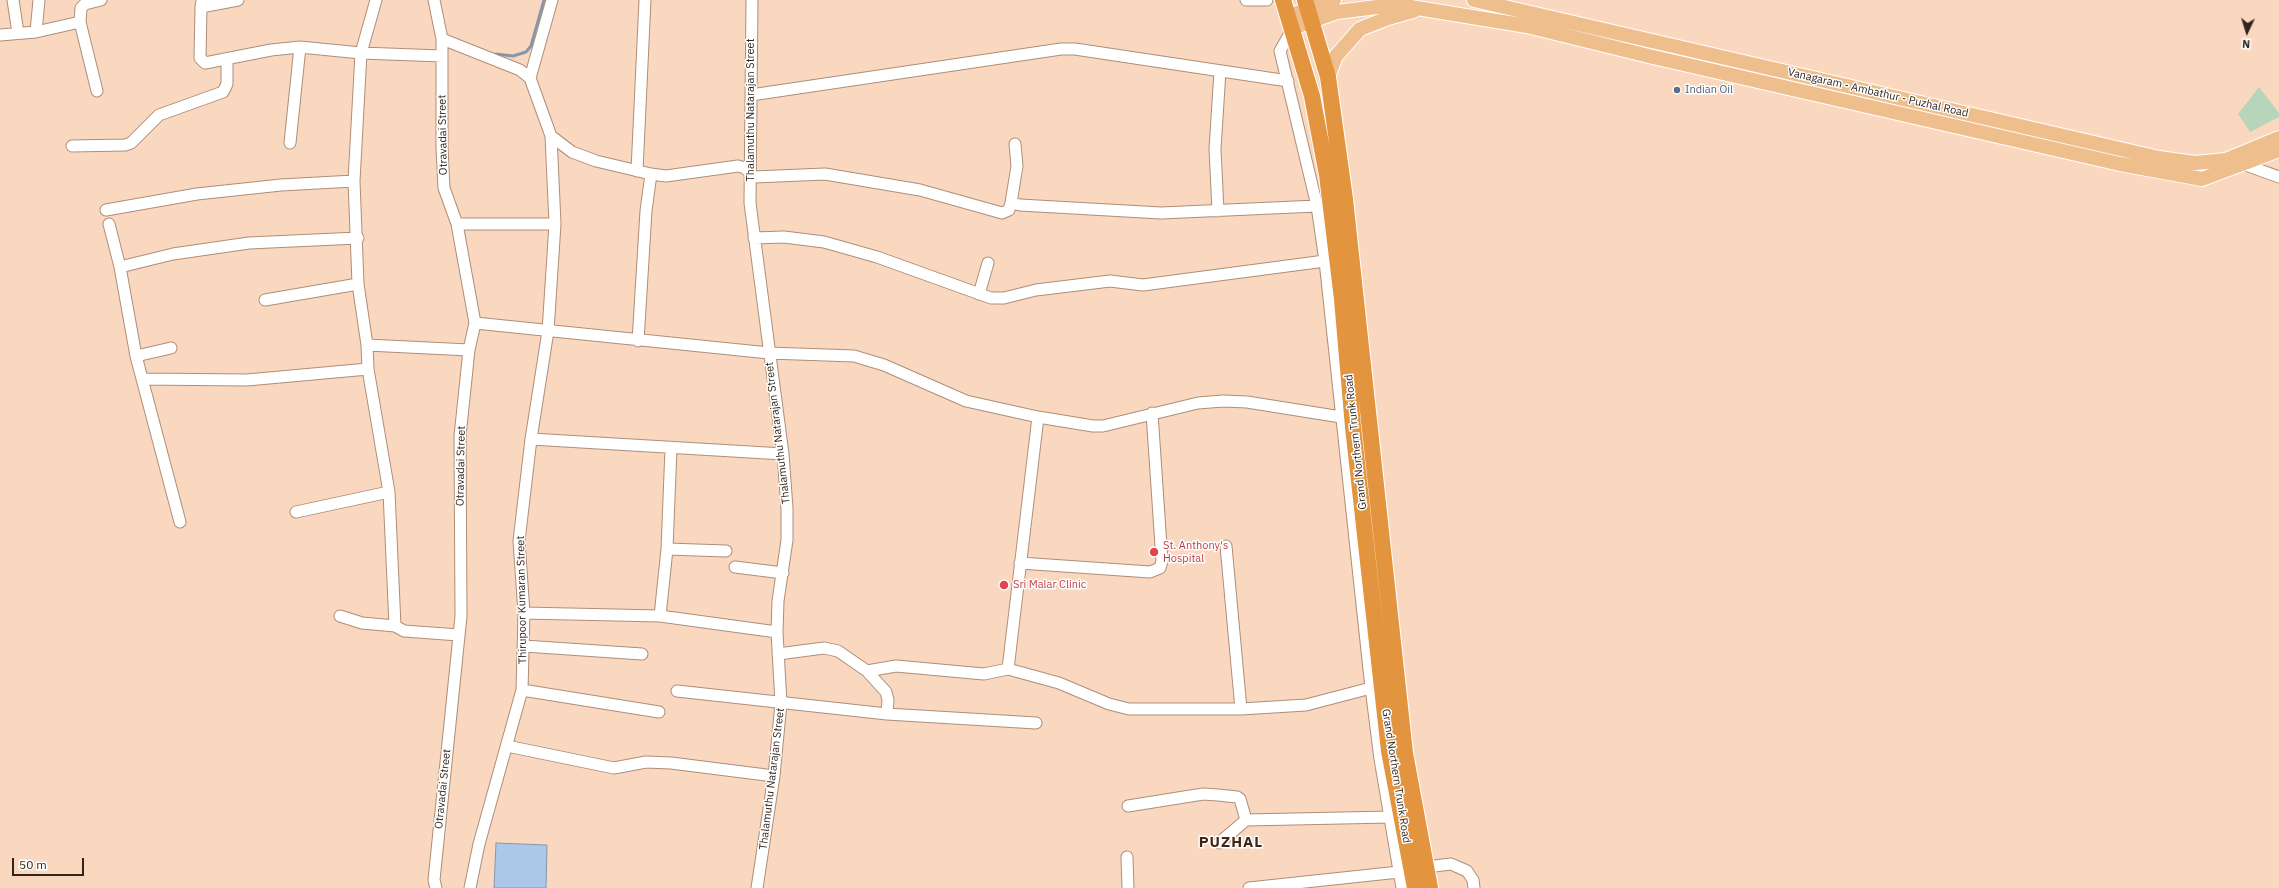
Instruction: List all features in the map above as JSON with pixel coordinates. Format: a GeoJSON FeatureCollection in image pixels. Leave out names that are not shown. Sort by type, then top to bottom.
{"type":"FeatureCollection","features":[{"type":"Feature","properties":{"kind":"highway","name":"Grand Northern Trunk Road"},"geometry":{"type":"LineString","coordinates":[[1283,0],[1291,22],[1312,96],[1327,175],[1342,299],[1353,427],[1389,751],[1415,888]]}},
{"type":"Feature","properties":{"kind":"highway","name":"Grand Northern Trunk Road"},"geometry":{"type":"LineString","coordinates":[[1309,10],[1328,77],[1345,199],[1404,753],[1430,888]]}},
{"type":"Feature","properties":{"kind":"main road"},"geometry":{"type":"LineString","coordinates":[[1291,22],[1309,10],[1334,0]]}},
{"type":"Feature","properties":{"kind":"main road","name":"Vanagaram - Ambathur - Puzhal Road"},"geometry":{"type":"LineString","coordinates":[[1474,0],[2159,158],[2195,163],[2226,160],[2279,138]]}},
{"type":"Feature","properties":{"kind":"main road"},"geometry":{"type":"LineString","coordinates":[[1309,10],[1337,12],[1377,7],[1404,6],[1527,26],[1653,57],[2128,166],[2202,179],[2279,150]]}},
{"type":"Feature","properties":{"kind":"main road"},"geometry":{"type":"LineString","coordinates":[[1328,77],[1336,56],[1360,29],[1388,18],[1426,10]]}},
{"type":"Feature","properties":{"kind":"street"},"geometry":{"type":"LineString","coordinates":[[13,0],[18,33]]}},
{"type":"Feature","properties":{"kind":"street"},"geometry":{"type":"LineString","coordinates":[[36,32],[39,0]]}},
{"type":"Feature","properties":{"kind":"street"},"geometry":{"type":"LineString","coordinates":[[98,91],[80,22],[82,8],[85,4],[101,0]]}},
{"type":"Feature","properties":{"kind":"street"},"geometry":{"type":"LineString","coordinates":[[238,0],[202,4],[200,58],[202,61],[210,64],[271,50],[300,47],[361,53],[442,56]]}},
{"type":"Feature","properties":{"kind":"street"},"geometry":{"type":"LineString","coordinates":[[376,0],[361,53],[354,181],[358,238],[358,284],[367,345],[368,369],[390,492],[394,626]]}},
{"type":"Feature","properties":{"kind":"street","name":"Otravadai Street"},"geometry":{"type":"LineString","coordinates":[[434,0],[442,39],[442,148],[444,188],[457,224],[475,323],[469,350],[460,436],[461,616],[434,880],[436,888]]}},
{"type":"Feature","properties":{"kind":"street"},"geometry":{"type":"LineString","coordinates":[[442,39],[520,70],[530,78],[552,0]]}},
{"type":"Feature","properties":{"kind":"street"},"geometry":{"type":"LineString","coordinates":[[637,171],[645,0]]}},
{"type":"Feature","properties":{"kind":"street"},"geometry":{"type":"LineString","coordinates":[[1246,0],[1267,0]]}},
{"type":"Feature","properties":{"kind":"street","name":"Thalamuthu Natarajan Street"},"geometry":{"type":"LineString","coordinates":[[749,1],[751,95],[750,203],[768,353],[783,454],[787,524],[783,573],[778,601],[777,632],[782,703],[774,776],[757,888]]}},
{"type":"Feature","properties":{"kind":"street"},"geometry":{"type":"LineString","coordinates":[[0,35],[36,32],[80,22]]}},
{"type":"Feature","properties":{"kind":"street"},"geometry":{"type":"LineString","coordinates":[[1291,22],[1280,51],[1317,206],[1325,261],[1371,688],[1402,888]]}},
{"type":"Feature","properties":{"kind":"street"},"geometry":{"type":"LineString","coordinates":[[290,143],[300,47]]}},
{"type":"Feature","properties":{"kind":"street"},"geometry":{"type":"LineString","coordinates":[[751,95],[1061,49],[1075,49],[1288,82]]}},
{"type":"Feature","properties":{"kind":"street"},"geometry":{"type":"LineString","coordinates":[[72,146],[125,145],[131,143],[159,115],[223,92],[227,84],[227,60]]}},
{"type":"Feature","properties":{"kind":"street"},"geometry":{"type":"LineString","coordinates":[[1218,211],[1215,149],[1220,71]]}},
{"type":"Feature","properties":{"kind":"street","name":"Thirupoor Kumaran Street"},"geometry":{"type":"LineString","coordinates":[[470,888],[479,844],[522,690],[524,613],[519,541],[531,439],[548,331],[555,224],[551,136],[530,78]]}},
{"type":"Feature","properties":{"kind":"street"},"geometry":{"type":"LineString","coordinates":[[551,136],[572,152],[596,160],[651,174],[666,176],[738,166],[746,168],[754,177],[825,174],[920,190],[1002,213],[1009,210],[1011,203],[1017,166],[1015,144]]}},
{"type":"Feature","properties":{"kind":"street"},"geometry":{"type":"LineString","coordinates":[[2243,164],[2279,176]]}},
{"type":"Feature","properties":{"kind":"street"},"geometry":{"type":"LineString","coordinates":[[638,341],[646,211],[651,174]]}},
{"type":"Feature","properties":{"kind":"street"},"geometry":{"type":"LineString","coordinates":[[106,210],[197,194],[281,185],[354,181]]}},
{"type":"Feature","properties":{"kind":"street"},"geometry":{"type":"LineString","coordinates":[[1011,203],[1096,211],[1161,214],[1317,206]]}},
{"type":"Feature","properties":{"kind":"street"},"geometry":{"type":"LineString","coordinates":[[108,224],[120,267],[136,356],[180,522]]}},
{"type":"Feature","properties":{"kind":"street"},"geometry":{"type":"LineString","coordinates":[[457,224],[555,224]]}},
{"type":"Feature","properties":{"kind":"street"},"geometry":{"type":"LineString","coordinates":[[754,238],[784,237],[824,242],[877,257],[991,298],[1004,298],[1036,290],[1110,281],[1142,285],[1325,261]]}},
{"type":"Feature","properties":{"kind":"street"},"geometry":{"type":"LineString","coordinates":[[120,267],[173,254],[249,243],[358,238]]}},
{"type":"Feature","properties":{"kind":"street"},"geometry":{"type":"LineString","coordinates":[[980,294],[988,263]]}},
{"type":"Feature","properties":{"kind":"street"},"geometry":{"type":"LineString","coordinates":[[264,300],[358,284]]}},
{"type":"Feature","properties":{"kind":"street"},"geometry":{"type":"LineString","coordinates":[[475,323],[638,341],[768,353],[854,356],[884,365],[966,401],[1038,417],[1094,426],[1198,403],[1224,401],[1247,402],[1341,417]]}},
{"type":"Feature","properties":{"kind":"street"},"geometry":{"type":"LineString","coordinates":[[367,345],[469,350]]}},
{"type":"Feature","properties":{"kind":"street"},"geometry":{"type":"LineString","coordinates":[[136,356],[171,348]]}},
{"type":"Feature","properties":{"kind":"street"},"geometry":{"type":"LineString","coordinates":[[142,379],[247,380],[368,369]]}},
{"type":"Feature","properties":{"kind":"street"},"geometry":{"type":"LineString","coordinates":[[1020,563],[1150,572],[1160,568],[1162,561],[1152,413]]}},
{"type":"Feature","properties":{"kind":"street"},"geometry":{"type":"LineString","coordinates":[[1008,669],[1038,417]]}},
{"type":"Feature","properties":{"kind":"street"},"geometry":{"type":"LineString","coordinates":[[531,439],[783,454]]}},
{"type":"Feature","properties":{"kind":"street"},"geometry":{"type":"LineString","coordinates":[[660,616],[667,549],[671,448]]}},
{"type":"Feature","properties":{"kind":"street"},"geometry":{"type":"LineString","coordinates":[[296,512],[390,492]]}},
{"type":"Feature","properties":{"kind":"street"},"geometry":{"type":"LineString","coordinates":[[1226,546],[1241,709]]}},
{"type":"Feature","properties":{"kind":"street"},"geometry":{"type":"LineString","coordinates":[[667,549],[726,551]]}},
{"type":"Feature","properties":{"kind":"street"},"geometry":{"type":"LineString","coordinates":[[735,567],[783,573]]}},
{"type":"Feature","properties":{"kind":"street"},"geometry":{"type":"LineString","coordinates":[[524,613],[660,616],[777,632]]}},
{"type":"Feature","properties":{"kind":"street"},"geometry":{"type":"LineString","coordinates":[[340,616],[362,623],[394,626],[404,631],[459,635]]}},
{"type":"Feature","properties":{"kind":"street"},"geometry":{"type":"LineString","coordinates":[[524,646],[642,654]]}},
{"type":"Feature","properties":{"kind":"street"},"geometry":{"type":"LineString","coordinates":[[778,654],[824,648],[838,651],[867,671],[886,692],[888,700],[887,714]]}},
{"type":"Feature","properties":{"kind":"street"},"geometry":{"type":"LineString","coordinates":[[867,671],[896,666],[984,674],[1008,669],[1059,683],[1109,704],[1128,709],[1241,709],[1306,705],[1371,688]]}},
{"type":"Feature","properties":{"kind":"street"},"geometry":{"type":"LineString","coordinates":[[522,690],[659,712]]}},
{"type":"Feature","properties":{"kind":"street"},"geometry":{"type":"LineString","coordinates":[[677,691],[887,714],[1036,723]]}},
{"type":"Feature","properties":{"kind":"street"},"geometry":{"type":"LineString","coordinates":[[507,746],[614,768],[646,762],[678,763],[774,776]]}},
{"type":"Feature","properties":{"kind":"street"},"geometry":{"type":"LineString","coordinates":[[1128,806],[1203,794],[1233,796],[1240,799],[1246,820]]}},
{"type":"Feature","properties":{"kind":"street"},"geometry":{"type":"LineString","coordinates":[[1219,843],[1246,820],[1390,817]]}},
{"type":"Feature","properties":{"kind":"street"},"geometry":{"type":"LineString","coordinates":[[1127,856],[1128,888]]}},
{"type":"Feature","properties":{"kind":"street"},"geometry":{"type":"LineString","coordinates":[[1426,866],[1451,864],[1467,872],[1473,880],[1474,888]]}},
{"type":"Feature","properties":{"kind":"street"},"geometry":{"type":"LineString","coordinates":[[1249,888],[1399,872]]}},
{"type":"Feature","properties":{"kind":"green space"},"geometry":{"type":"Polygon","coordinates":[[[2259,87],[2279,113],[2279,117],[2250,132],[2238,114],[2259,87]]]}},
{"type":"Feature","properties":{"kind":"water"},"geometry":{"type":"Polygon","coordinates":[[[496,843],[547,845],[546,888],[494,888],[496,843]]]}},
{"type":"Feature","properties":{"kind":"waterway"},"geometry":{"type":"LineString","coordinates":[[496,54],[513,56],[526,52],[531,46],[544,0]]}},
{"type":"Feature","properties":{"kind":"place","name":"Indian Oil"},"geometry":{"type":"Point","coordinates":[1677,90]}},
{"type":"Feature","properties":{"kind":"place","name":"St. Anthony's Hospital"},"geometry":{"type":"Point","coordinates":[1154,552]}},
{"type":"Feature","properties":{"kind":"place","name":"Sri Malar Clinic"},"geometry":{"type":"Point","coordinates":[1004,585]}},
{"type":"Feature","properties":{"kind":"district","name":"PUZHAL"},"geometry":{"type":"Point","coordinates":[1231,843]}}]}
